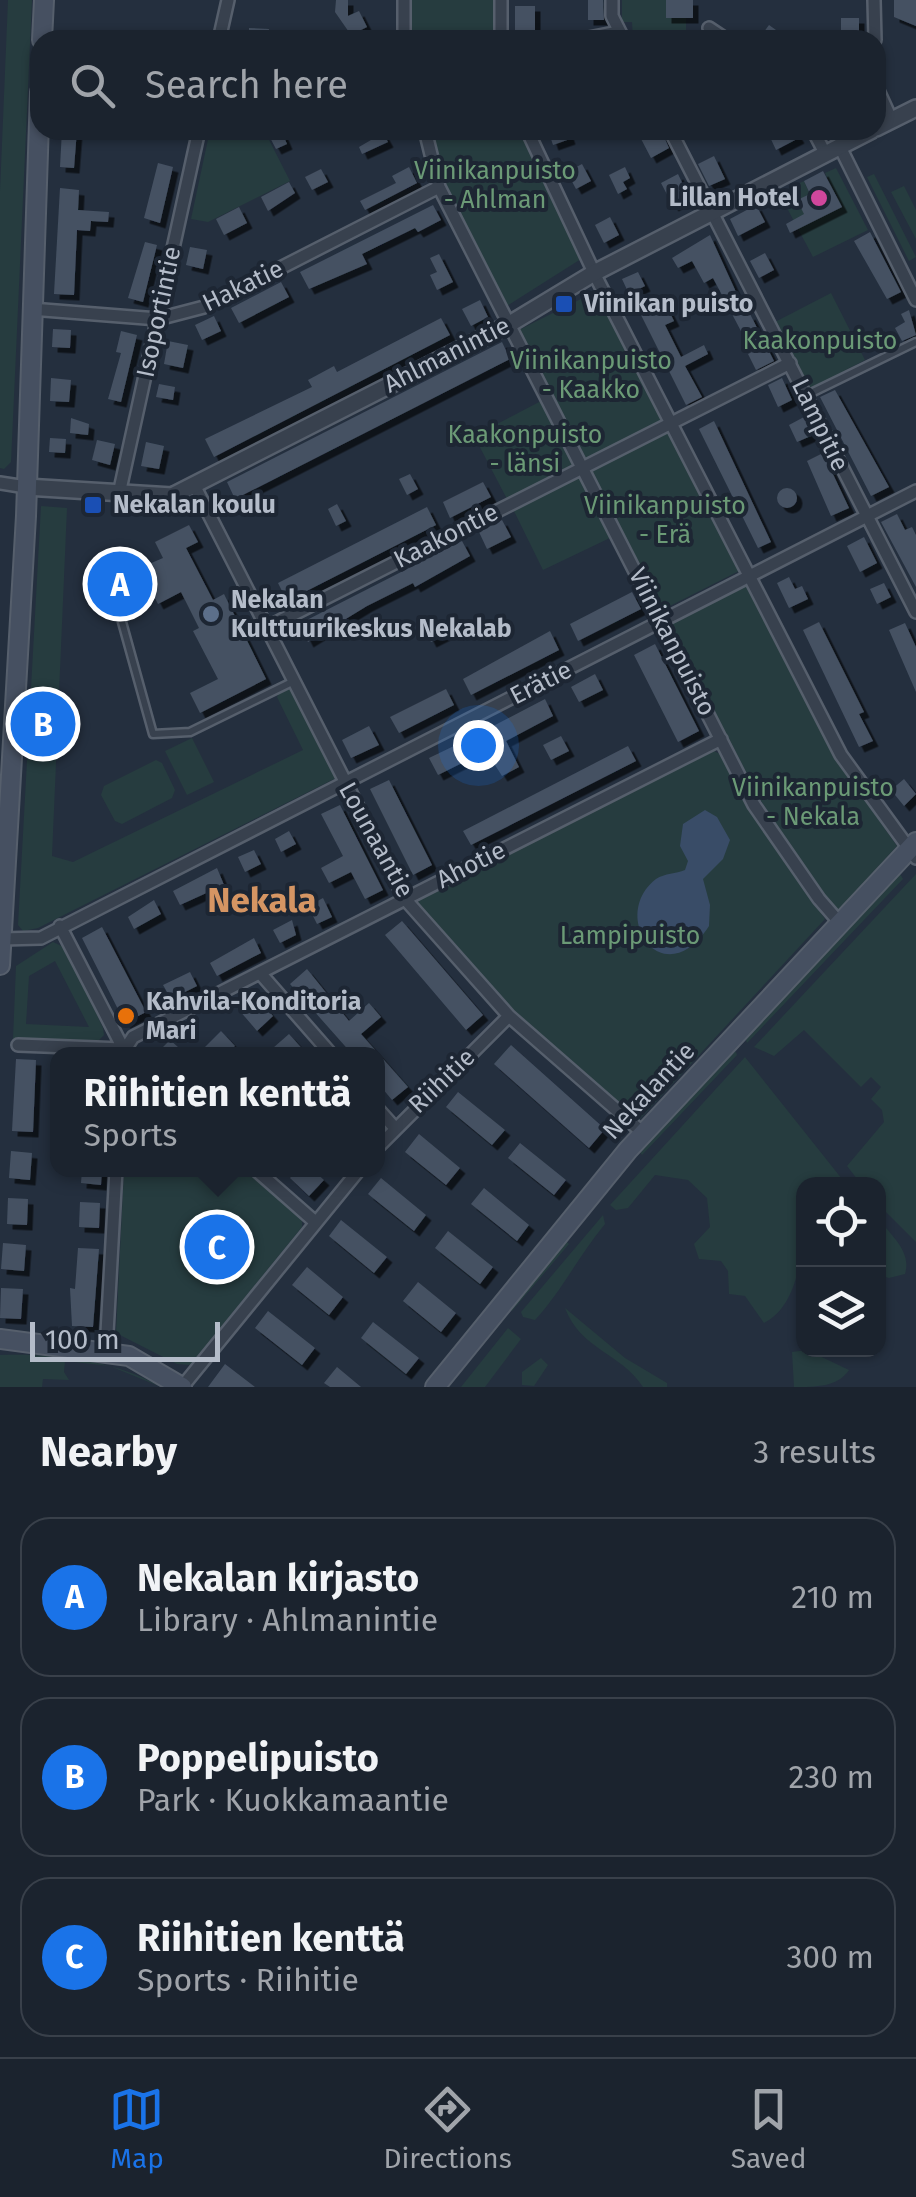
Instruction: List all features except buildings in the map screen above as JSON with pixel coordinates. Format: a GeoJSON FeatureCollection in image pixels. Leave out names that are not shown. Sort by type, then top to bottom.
{"type":"FeatureCollection","features":[{"type":"Feature","properties":{"kind":"main road"},"geometry":{"type":"LineString","coordinates":[[42,30],[44,0]]}},
{"type":"Feature","properties":{"kind":"main road"},"geometry":{"type":"LineString","coordinates":[[0,965],[26,487],[38,140]]}},
{"type":"Feature","properties":{"kind":"main road","name":"Nekalantie"},"geometry":{"type":"LineString","coordinates":[[434,1387],[643,1133],[914,850]]}},
{"type":"Feature","properties":{"kind":"main road"},"geometry":{"type":"LineString","coordinates":[[0,1339],[106,1350],[148,1364],[182,1387]]}},
{"type":"Feature","properties":{"kind":"street"},"geometry":{"type":"LineString","coordinates":[[221,30],[228,0]]}},
{"type":"Feature","properties":{"kind":"street"},"geometry":{"type":"LineString","coordinates":[[404,0],[404,30]]}},
{"type":"Feature","properties":{"kind":"street"},"geometry":{"type":"LineString","coordinates":[[501,0],[501,30]]}},
{"type":"Feature","properties":{"kind":"street"},"geometry":{"type":"LineString","coordinates":[[612,0],[612,16],[619,30]]}},
{"type":"Feature","properties":{"kind":"street"},"geometry":{"type":"LineString","coordinates":[[874,0],[875,30]]}},
{"type":"Feature","properties":{"kind":"street"},"geometry":{"type":"LineString","coordinates":[[886,108],[892,121]]}},
{"type":"Feature","properties":{"kind":"street","name":"Ahlmanintie"},"geometry":{"type":"LineString","coordinates":[[886,124],[916,108]]}},
{"type":"Feature","properties":{"kind":"street","name":"Isoportintie"},"geometry":{"type":"LineString","coordinates":[[119,494],[196,140]]}},
{"type":"Feature","properties":{"kind":"street","name":"Viinikanpuisto"},"geometry":{"type":"LineString","coordinates":[[427,140],[439,187],[754,805],[819,900],[840,923]]}},
{"type":"Feature","properties":{"kind":"street"},"geometry":{"type":"LineString","coordinates":[[531,140],[594,273],[841,754],[914,850]]}},
{"type":"Feature","properties":{"kind":"street","name":"Lampitie"},"geometry":{"type":"LineString","coordinates":[[675,140],[916,612]]}},
{"type":"Feature","properties":{"kind":"street"},"geometry":{"type":"LineString","coordinates":[[823,140],[916,300]]}},
{"type":"Feature","properties":{"kind":"street","name":"Ahlmanintie"},"geometry":{"type":"LineString","coordinates":[[0,483],[168,497],[508,324],[594,273],[851,140]]}},
{"type":"Feature","properties":{"kind":"street","name":"Hakatie"},"geometry":{"type":"LineString","coordinates":[[31,309],[158,318],[204,307],[439,187]]}},
{"type":"Feature","properties":{"kind":"street","name":"Kaakontie"},"geometry":{"type":"LineString","coordinates":[[264,629],[790,364]]}},
{"type":"Feature","properties":{"kind":"street","name":"Lounaantie"},"geometry":{"type":"LineString","coordinates":[[194,485],[264,629],[405,898],[509,1016],[643,1133]]}},
{"type":"Feature","properties":{"kind":"street","name":"Erätie"},"geometry":{"type":"LineString","coordinates":[[2,939],[41,938],[916,491]]}},
{"type":"Feature","properties":{"kind":"street","name":"Ahotie"},"geometry":{"type":"LineString","coordinates":[[127,1047],[132,1038],[721,739]]}},
{"type":"Feature","properties":{"kind":"street"},"geometry":{"type":"LineString","coordinates":[[60,926],[121,1047]]}},
{"type":"Feature","properties":{"kind":"street"},"geometry":{"type":"LineString","coordinates":[[260,973],[325,1047]]}},
{"type":"Feature","properties":{"kind":"street","name":"Riihitie"},"geometry":{"type":"LineString","coordinates":[[385,1139],[509,1016]]}},
{"type":"Feature","properties":{"kind":"street"},"geometry":{"type":"LineString","coordinates":[[18,1045],[50,1047]]}},
{"type":"Feature","properties":{"kind":"street"},"geometry":{"type":"LineString","coordinates":[[385,1117],[394,1128]]}},
{"type":"Feature","properties":{"kind":"street"},"geometry":{"type":"LineString","coordinates":[[106,1350],[116,1177]]}},
{"type":"Feature","properties":{"kind":"street"},"geometry":{"type":"LineString","coordinates":[[264,1177],[314,1222]]}},
{"type":"Feature","properties":{"kind":"street"},"geometry":{"type":"LineString","coordinates":[[182,1387],[353,1177]]}},
{"type":"Feature","properties":{"kind":"lane"},"geometry":{"type":"LineString","coordinates":[[807,395],[916,342]]}},
{"type":"Feature","properties":{"kind":"lane"},"geometry":{"type":"LineString","coordinates":[[122,622],[153,734],[190,732],[292,682]]}},
{"type":"Feature","properties":{"kind":"green space"},"geometry":{"type":"Polygon","coordinates":[[[8,0],[32,0],[11,462],[4,469],[0,468],[0,191],[8,0]]]}},
{"type":"Feature","properties":{"kind":"green space"},"geometry":{"type":"Polygon","coordinates":[[[409,0],[495,0],[495,30],[410,30],[409,0]]]}},
{"type":"Feature","properties":{"kind":"green space"},"geometry":{"type":"Polygon","coordinates":[[[622,0],[666,0],[666,18],[686,18],[686,30],[632,30],[632,22],[622,22],[622,0]]]}},
{"type":"Feature","properties":{"kind":"green space"},"geometry":{"type":"Polygon","coordinates":[[[208,140],[269,140],[290,181],[208,222],[191,219],[208,140]]]}},
{"type":"Feature","properties":{"kind":"green space","name":"Viinikanpuisto - Ahlman"},"geometry":{"type":"Polygon","coordinates":[[[434,140],[526,140],[581,259],[507,306],[445,185],[434,140]]]}},
{"type":"Feature","properties":{"kind":"green space"},"geometry":{"type":"Polygon","coordinates":[[[836,168],[868,230],[813,257],[779,193],[804,181],[810,194],[797,201],[810,223],[841,207],[825,173],[836,168]]]}},
{"type":"Feature","properties":{"kind":"green space"},"geometry":{"type":"Polygon","coordinates":[[[874,174],[916,257],[909,261],[867,177],[874,174]]]}},
{"type":"Feature","properties":{"kind":"green space"},"geometry":{"type":"Polygon","coordinates":[[[904,186],[916,210],[916,239],[891,192],[904,186]]]}},
{"type":"Feature","properties":{"kind":"green space","name":"Viinikanpuisto - Kaakko"},"geometry":{"type":"Polygon","coordinates":[[[597,291],[663,421],[585,461],[519,330],[597,291]]]}},
{"type":"Feature","properties":{"kind":"green space","name":"Kaakonpuisto"},"geometry":{"type":"Polygon","coordinates":[[[831,293],[865,360],[809,389],[775,322],[831,293]]]}},
{"type":"Feature","properties":{"kind":"green space","name":"Kaakonpuisto - länsi"},"geometry":{"type":"Polygon","coordinates":[[[543,400],[576,464],[507,499],[474,436],[543,400]]]}},
{"type":"Feature","properties":{"kind":"green space","name":"Viinikanpuisto - Erä"},"geometry":{"type":"Polygon","coordinates":[[[668,430],[739,571],[662,610],[591,469],[668,430]]]}},
{"type":"Feature","properties":{"kind":"green space"},"geometry":{"type":"Polygon","coordinates":[[[581,473],[612,537],[543,570],[512,507],[581,473]]]}},
{"type":"Feature","properties":{"kind":"green space"},"geometry":{"type":"Polygon","coordinates":[[[41,506],[67,508],[52,856],[73,862],[303,750],[277,697],[287,682],[336,778],[38,928],[23,931],[18,925],[41,506]]]}},
{"type":"Feature","properties":{"kind":"green space","name":"Viinikanpuisto - Nekala"},"geometry":{"type":"Polygon","coordinates":[[[749,584],[838,761],[897,846],[837,911],[770,818],[670,625],[749,584]]]}},
{"type":"Feature","properties":{"kind":"green space"},"geometry":{"type":"Polygon","coordinates":[[[192,738],[214,782],[187,795],[165,751],[192,738]]]}},
{"type":"Feature","properties":{"kind":"green space","name":"Lampipuisto"},"geometry":{"type":"Polygon","coordinates":[[[710,749],[722,755],[751,812],[825,919],[639,1120],[508,1005],[418,904],[420,897],[710,749]]]}},
{"type":"Feature","properties":{"kind":"green space"},"geometry":{"type":"Polygon","coordinates":[[[156,760],[162,763],[175,790],[172,798],[122,824],[115,821],[101,795],[104,786],[156,760]]]}},
{"type":"Feature","properties":{"kind":"green space"},"geometry":{"type":"Polygon","coordinates":[[[900,874],[903,879],[747,1043],[745,1037],[900,874]]]}},
{"type":"Feature","properties":{"kind":"green space"},"geometry":{"type":"Polygon","coordinates":[[[916,874],[916,1242],[886,1212],[886,1177],[856,1177],[847,1166],[884,1122],[882,1110],[871,1099],[881,1087],[871,1077],[861,1087],[804,1030],[774,1056],[754,1047],[916,874]]]}},
{"type":"Feature","properties":{"kind":"green space"},"geometry":{"type":"Polygon","coordinates":[[[53,942],[66,948],[104,1035],[96,1043],[13,1039],[16,966],[53,942]],[[55,961],[29,976],[26,1024],[89,1027],[55,961]]]}},
{"type":"Feature","properties":{"kind":"green space"},"geometry":{"type":"Polygon","coordinates":[[[736,1052],[642,1155],[639,1151],[730,1053],[736,1052]]]}},
{"type":"Feature","properties":{"kind":"green space"},"geometry":{"type":"Polygon","coordinates":[[[745,1057],[840,1177],[796,1177],[796,1277],[778,1313],[764,1323],[745,1296],[729,1294],[728,1271],[721,1261],[699,1259],[694,1244],[710,1227],[707,1198],[688,1180],[655,1175],[628,1208],[616,1210],[610,1205],[745,1057]]]}},
{"type":"Feature","properties":{"kind":"green space"},"geometry":{"type":"Polygon","coordinates":[[[124,1177],[256,1177],[302,1220],[302,1227],[190,1365],[177,1364],[116,1333],[124,1177]]]}},
{"type":"Feature","properties":{"kind":"green space"},"geometry":{"type":"Polygon","coordinates":[[[603,1215],[605,1224],[545,1309],[535,1320],[523,1317],[521,1312],[603,1215]]]}},
{"type":"Feature","properties":{"kind":"green space"},"geometry":{"type":"Polygon","coordinates":[[[886,1228],[906,1258],[905,1274],[889,1278],[886,1228]]]}},
{"type":"Feature","properties":{"kind":"green space"},"geometry":{"type":"Polygon","coordinates":[[[566,1241],[569,1244],[512,1311],[510,1309],[566,1241]]]}},
{"type":"Feature","properties":{"kind":"green space"},"geometry":{"type":"Polygon","coordinates":[[[565,1308],[625,1358],[667,1383],[667,1387],[643,1387],[634,1375],[581,1333],[565,1308]]]}},
{"type":"Feature","properties":{"kind":"green space"},"geometry":{"type":"Polygon","coordinates":[[[508,1328],[521,1339],[485,1387],[461,1387],[508,1328]]]}},
{"type":"Feature","properties":{"kind":"green space"},"geometry":{"type":"Polygon","coordinates":[[[796,1351],[796,1357],[822,1357],[849,1370],[833,1383],[794,1387],[792,1352],[796,1351]]]}},
{"type":"Feature","properties":{"kind":"green space"},"geometry":{"type":"Polygon","coordinates":[[[0,1355],[62,1357],[108,1366],[65,1361],[64,1372],[69,1380],[43,1379],[42,1387],[0,1387],[0,1355]]]}},
{"type":"Feature","properties":{"kind":"green space"},"geometry":{"type":"Polygon","coordinates":[[[541,1358],[548,1365],[534,1386],[522,1385],[522,1372],[541,1358]]]}},
{"type":"Feature","properties":{"kind":"water"},"geometry":{"type":"Polygon","coordinates":[[[705,810],[717,817],[730,840],[723,859],[703,879],[710,905],[709,926],[692,946],[675,954],[659,952],[647,943],[640,929],[638,912],[643,895],[656,879],[685,870],[688,861],[680,846],[683,824],[705,810]]]}},
{"type":"Feature","properties":{"kind":"place","name":"Lillan Hotel"},"geometry":{"type":"Point","coordinates":[819,198]}},
{"type":"Feature","properties":{"kind":"place","name":"Viinikan puisto"},"geometry":{"type":"Point","coordinates":[564,304]}},
{"type":"Feature","properties":{"kind":"place","name":"Nekalan koulu"},"geometry":{"type":"Point","coordinates":[93,505]}},
{"type":"Feature","properties":{"kind":"place","name":"Nekalan kirjasto"},"geometry":{"type":"Point","coordinates":[120,584]}},
{"type":"Feature","properties":{"kind":"place","name":"Nekalan Kulttuurikeskus Nekalab"},"geometry":{"type":"Point","coordinates":[211,614]}},
{"type":"Feature","properties":{"kind":"place","name":"Poppelipuisto"},"geometry":{"type":"Point","coordinates":[43,724]}},
{"type":"Feature","properties":{"kind":"place","name":"Kahvila-Konditoria Mari"},"geometry":{"type":"Point","coordinates":[126,1016]}},
{"type":"Feature","properties":{"kind":"place","name":"Riihitien kenttä"},"geometry":{"type":"Point","coordinates":[217,1247]}},
{"type":"Feature","properties":{"kind":"district","name":"Nekala"},"geometry":{"type":"Point","coordinates":[262,900]}}]}
